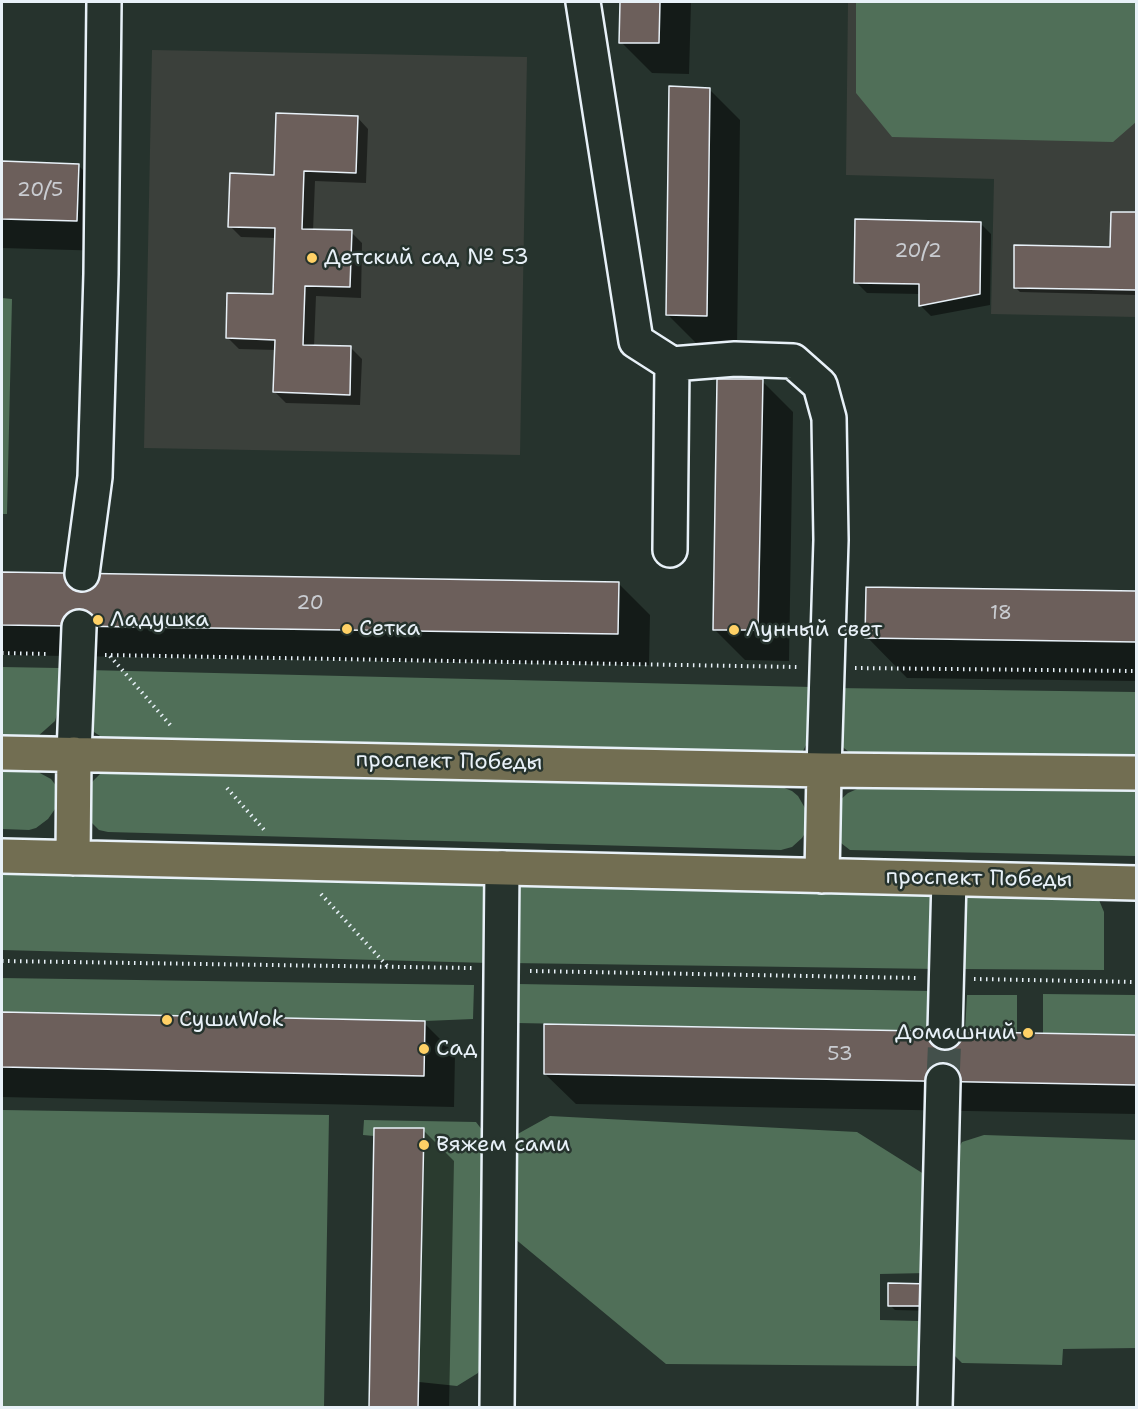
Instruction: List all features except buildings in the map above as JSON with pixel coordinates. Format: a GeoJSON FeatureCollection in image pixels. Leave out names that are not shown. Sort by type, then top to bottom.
{"type":"FeatureCollection","features":[{"type":"Feature","properties":{"kind":"main road","name":"проспект Победы"},"geometry":{"type":"LineString","coordinates":[[2,753],[1137,774]]}},
{"type":"Feature","properties":{"kind":"main road"},"geometry":{"type":"LineString","coordinates":[[73,858],[74,754]]}},
{"type":"Feature","properties":{"kind":"main road"},"geometry":{"type":"LineString","coordinates":[[822,876],[824,770]]}},
{"type":"Feature","properties":{"kind":"main road","name":"проспект Победы"},"geometry":{"type":"LineString","coordinates":[[2,856],[1137,883]]}},
{"type":"Feature","properties":{"kind":"lane"},"geometry":{"type":"LineString","coordinates":[[82,574],[95,477],[101,274],[104,2]]}},
{"type":"Feature","properties":{"kind":"lane"},"geometry":{"type":"LineString","coordinates":[[583,2],[636,341],[672,364],[735,359],[793,361],[820,385],[829,418],[831,540],[824,770]]}},
{"type":"Feature","properties":{"kind":"lane"},"geometry":{"type":"LineString","coordinates":[[670,550],[672,364]]}},
{"type":"Feature","properties":{"kind":"lane"},"geometry":{"type":"LineString","coordinates":[[74,754],[89,646]]}},
{"type":"Feature","properties":{"kind":"lane"},"geometry":{"type":"LineString","coordinates":[[496,1407],[502,868]]}},
{"type":"Feature","properties":{"kind":"lane"},"geometry":{"type":"LineString","coordinates":[[945,1032],[949,879]]}},
{"type":"Feature","properties":{"kind":"lane"},"geometry":{"type":"LineString","coordinates":[[935,1407],[943,1081]]}},
{"type":"Feature","properties":{"kind":"path"},"geometry":{"type":"LineString","coordinates":[[89,646],[200,757],[389,968]]}},
{"type":"Feature","properties":{"kind":"path"},"geometry":{"type":"LineString","coordinates":[[2,654],[89,646],[827,668],[1137,671]]}},
{"type":"Feature","properties":{"kind":"path"},"geometry":{"type":"LineString","coordinates":[[2,961],[389,968],[451,967],[501,970],[1137,982]]}},
{"type":"Feature","properties":{"kind":"shaded area"},"geometry":{"type":"Polygon","coordinates":[[[848,2],[1136,2],[1136,317],[991,314],[994,179],[846,175],[848,2]]]}},
{"type":"Feature","properties":{"kind":"shaded area"},"geometry":{"type":"Polygon","coordinates":[[[152,50],[527,57],[520,455],[144,448],[152,50]]]}},
{"type":"Feature","properties":{"kind":"green space"},"geometry":{"type":"Polygon","coordinates":[[[856,2],[1136,2],[1136,122],[1113,142],[892,137],[856,93],[856,2]]]}},
{"type":"Feature","properties":{"kind":"green space"},"geometry":{"type":"Polygon","coordinates":[[[2,298],[12,299],[7,514],[2,514],[2,298]]]}},
{"type":"Feature","properties":{"kind":"green space"},"geometry":{"type":"Polygon","coordinates":[[[2,667],[59,668],[59,707],[55,721],[37,737],[2,740],[2,667]]]}},
{"type":"Feature","properties":{"kind":"green space"},"geometry":{"type":"Polygon","coordinates":[[[87,670],[812,687],[810,737],[803,751],[796,754],[111,740],[94,732],[88,723],[87,670]]]}},
{"type":"Feature","properties":{"kind":"green space"},"geometry":{"type":"Polygon","coordinates":[[[835,688],[1136,692],[1136,758],[849,752],[840,745],[835,688]]]}},
{"type":"Feature","properties":{"kind":"green space"},"geometry":{"type":"Polygon","coordinates":[[[2,769],[36,771],[51,779],[57,787],[59,794],[55,809],[48,819],[36,828],[2,829],[2,769]]]}},
{"type":"Feature","properties":{"kind":"green space"},"geometry":{"type":"Polygon","coordinates":[[[100,774],[774,784],[798,796],[809,815],[807,830],[802,838],[792,847],[781,850],[108,832],[99,830],[89,820],[89,785],[100,774]]]}},
{"type":"Feature","properties":{"kind":"green space"},"geometry":{"type":"Polygon","coordinates":[[[864,786],[1136,790],[1136,856],[850,850],[837,840],[839,801],[848,793],[864,786]]]}},
{"type":"Feature","properties":{"kind":"green space"},"geometry":{"type":"Polygon","coordinates":[[[2,861],[481,880],[486,885],[489,963],[2,950],[2,861]]]}},
{"type":"Feature","properties":{"kind":"green space"},"geometry":{"type":"Polygon","coordinates":[[[518,883],[928,892],[937,905],[937,969],[511,963],[518,883]]]}},
{"type":"Feature","properties":{"kind":"green space"},"geometry":{"type":"Polygon","coordinates":[[[1089,890],[1099,900],[1104,912],[1104,970],[960,969],[961,903],[969,893],[1089,890]]]}},
{"type":"Feature","properties":{"kind":"green space"},"geometry":{"type":"Polygon","coordinates":[[[2,978],[474,985],[473,1019],[425,1021],[2,1012],[2,978]]]}},
{"type":"Feature","properties":{"kind":"green space"},"geometry":{"type":"Polygon","coordinates":[[[518,984],[931,991],[929,1031],[517,1023],[518,984]]]}},
{"type":"Feature","properties":{"kind":"green space"},"geometry":{"type":"Polygon","coordinates":[[[1043,994],[1135,995],[1135,1035],[1043,1033],[1043,994]]]}},
{"type":"Feature","properties":{"kind":"green space"},"geometry":{"type":"Polygon","coordinates":[[[967,995],[1017,995],[1017,1033],[965,1032],[967,995]]]}},
{"type":"Feature","properties":{"kind":"green space"},"geometry":{"type":"Polygon","coordinates":[[[2,1110],[329,1115],[324,1407],[2,1407],[2,1110]]]}},
{"type":"Feature","properties":{"kind":"green space"},"geometry":{"type":"Polygon","coordinates":[[[550,1116],[857,1132],[927,1176],[927,1273],[880,1274],[880,1320],[919,1321],[919,1366],[666,1364],[514,1238],[514,1136],[550,1116]]]}},
{"type":"Feature","properties":{"kind":"green space"},"geometry":{"type":"Polygon","coordinates":[[[364,1120],[476,1122],[486,1135],[485,1357],[478,1373],[457,1386],[419,1382],[424,1129],[375,1128],[374,1136],[363,1135],[364,1120]]]}},
{"type":"Feature","properties":{"kind":"green space"},"geometry":{"type":"Polygon","coordinates":[[[984,1135],[1136,1140],[1136,1348],[1063,1349],[1062,1365],[962,1363],[953,1354],[955,1155],[962,1142],[984,1135]]]}},
{"type":"Feature","properties":{"kind":"tunnel"},"geometry":{"type":"LineString","coordinates":[[943,1081],[945,1032]]}},
{"type":"Feature","properties":{"kind":"place","name":"Детский сад № 53"},"geometry":{"type":"Point","coordinates":[312,258]}},
{"type":"Feature","properties":{"kind":"place","name":"Ладушка"},"geometry":{"type":"Point","coordinates":[98,620]}},
{"type":"Feature","properties":{"kind":"place","name":"Сетка"},"geometry":{"type":"Point","coordinates":[347,629]}},
{"type":"Feature","properties":{"kind":"place","name":"Лунный свет"},"geometry":{"type":"Point","coordinates":[734,630]}},
{"type":"Feature","properties":{"kind":"place","name":"СушиWok"},"geometry":{"type":"Point","coordinates":[167,1020]}},
{"type":"Feature","properties":{"kind":"place","name":"Домашний"},"geometry":{"type":"Point","coordinates":[1028,1033]}},
{"type":"Feature","properties":{"kind":"place","name":"Сад"},"geometry":{"type":"Point","coordinates":[424,1049]}},
{"type":"Feature","properties":{"kind":"place","name":"Вяжем сами"},"geometry":{"type":"Point","coordinates":[424,1145]}}]}
